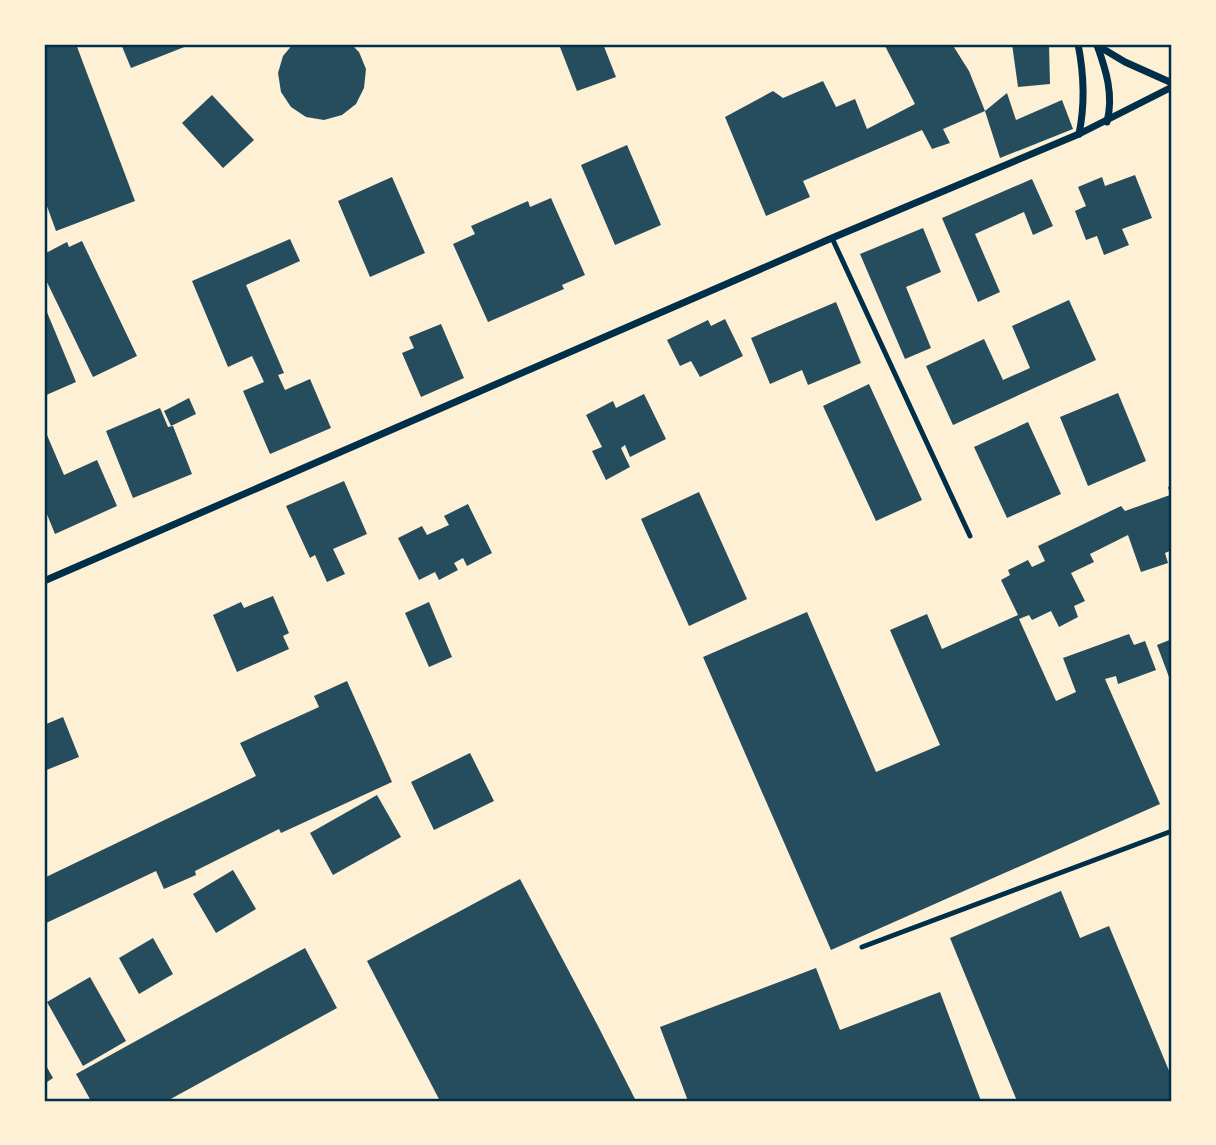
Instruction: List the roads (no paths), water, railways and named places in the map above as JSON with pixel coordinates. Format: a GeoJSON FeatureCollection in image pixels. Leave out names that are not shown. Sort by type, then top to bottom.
{"type":"FeatureCollection","features":[{"type":"Feature","properties":{"kind":"street"},"geometry":{"type":"LineString","coordinates":[[1078,44],[1083,69],[1083,111],[1079,134]]}},
{"type":"Feature","properties":{"kind":"street"},"geometry":{"type":"LineString","coordinates":[[1096,44],[1109,85],[1110,109],[1107,122]]}},
{"type":"Feature","properties":{"kind":"street"},"geometry":{"type":"LineString","coordinates":[[1096,44],[1172,85]]}},
{"type":"Feature","properties":{"kind":"street"},"geometry":{"type":"LineString","coordinates":[[44,581],[832,238],[1107,122],[1172,85]]}},
{"type":"Feature","properties":{"kind":"lane"},"geometry":{"type":"LineString","coordinates":[[832,238],[970,536]]}},
{"type":"Feature","properties":{"kind":"lane"},"geometry":{"type":"LineString","coordinates":[[862,947],[1172,831]]}}]}
